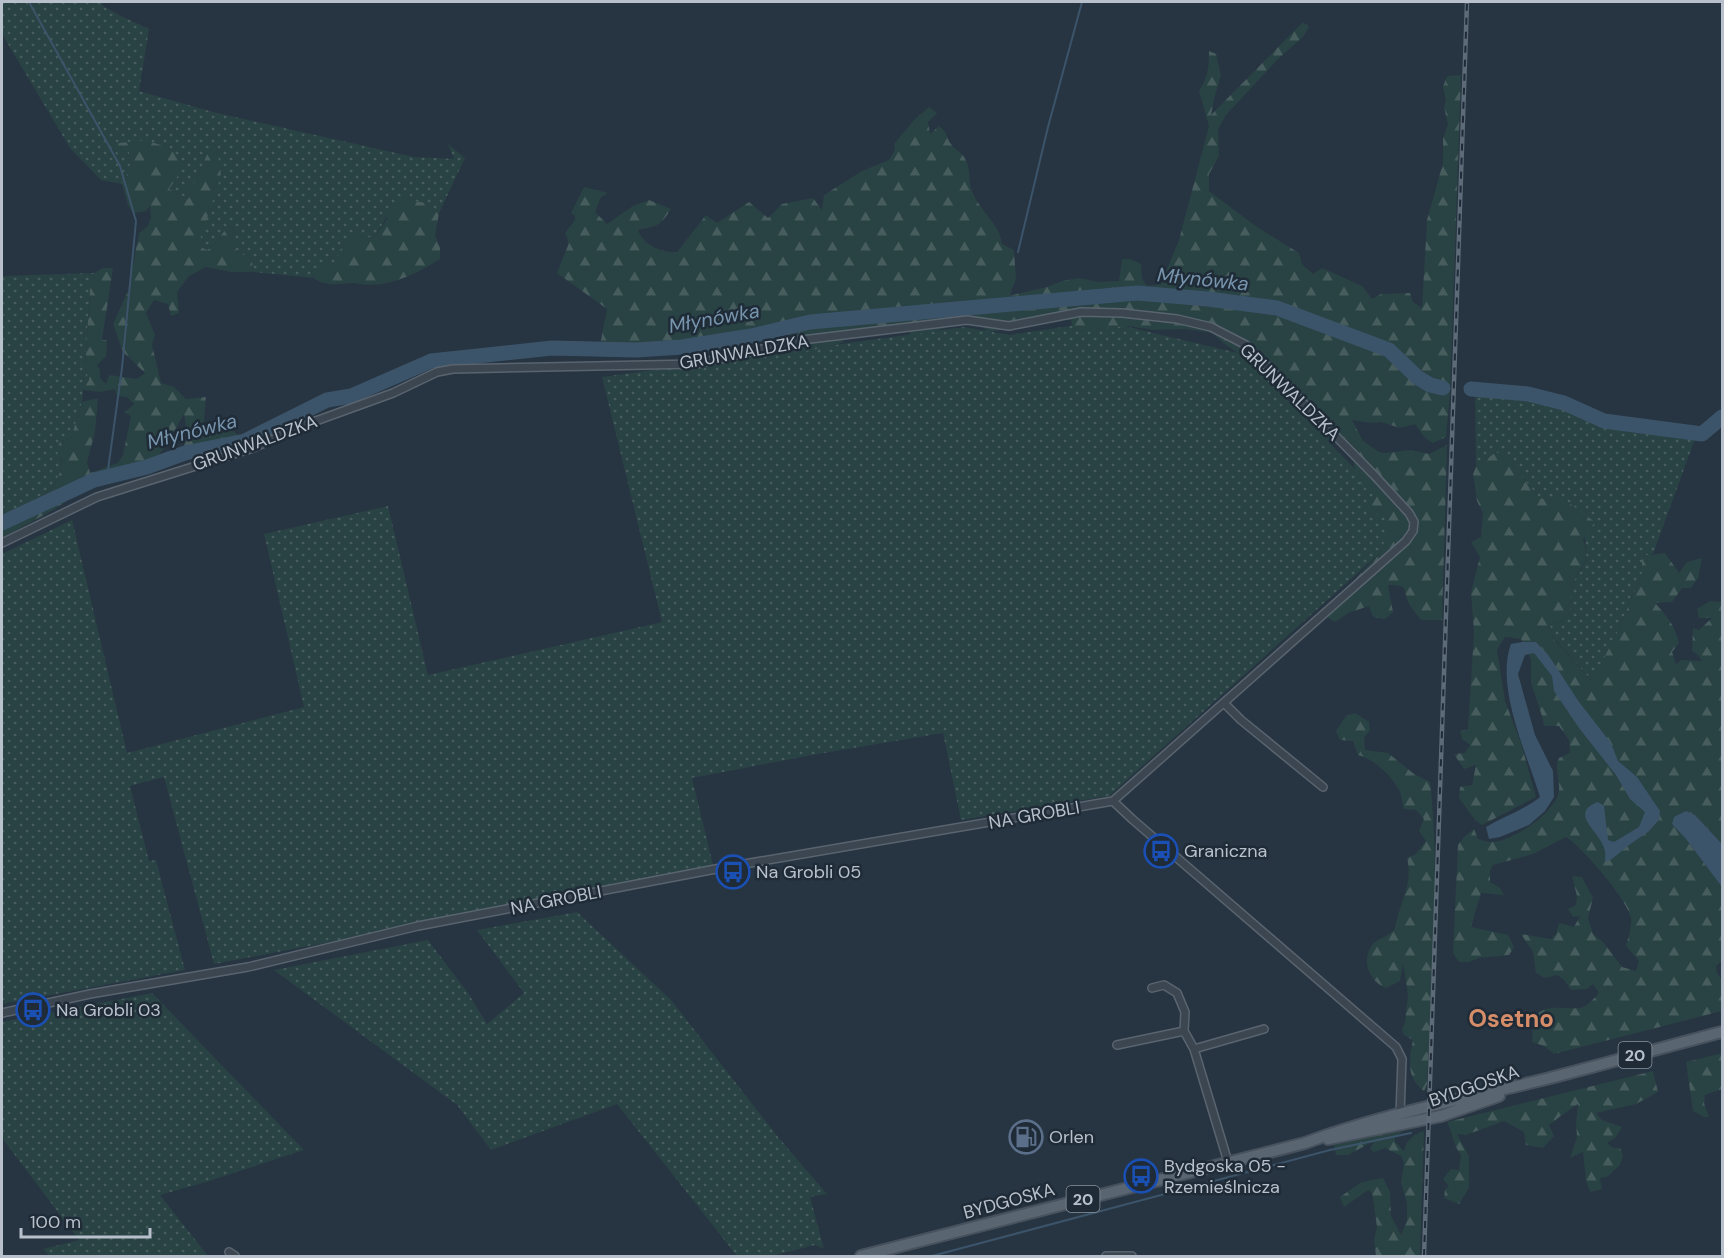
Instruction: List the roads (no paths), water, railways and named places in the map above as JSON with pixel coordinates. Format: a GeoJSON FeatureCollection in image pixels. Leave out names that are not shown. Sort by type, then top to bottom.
{"type":"FeatureCollection","features":[{"type":"Feature","properties":{"kind":"main road","name":"BYDGOSKA"},"geometry":{"type":"LineString","coordinates":[[1305,1143],[1401,1113],[1722,1032]]}},
{"type":"Feature","properties":{"kind":"main road","name":"BYDGOSKA"},"geometry":{"type":"LineString","coordinates":[[861,1257],[1305,1143],[1441,1116],[1547,1078]]}},
{"type":"Feature","properties":{"kind":"street","name":"GRUNWALDZKA"},"geometry":{"type":"LineString","coordinates":[[2,543],[97,497],[253,448],[313,422],[393,393],[437,372],[453,369],[696,364],[802,340],[967,320],[1009,326],[1081,312],[1122,313],[1177,319],[1211,327],[1246,345],[1409,513],[1414,522],[1413,531],[1406,541],[1224,703]]}},
{"type":"Feature","properties":{"kind":"street"},"geometry":{"type":"LineString","coordinates":[[1323,787],[1241,720],[1224,703],[1113,801],[1396,1047],[1402,1059],[1401,1113],[1398,1119],[1388,1127]]}},
{"type":"Feature","properties":{"kind":"street","name":"NA GROBLI"},"geometry":{"type":"LineString","coordinates":[[2,1013],[90,994],[248,967],[418,926],[693,874],[1113,801]]}},
{"type":"Feature","properties":{"kind":"street"},"geometry":{"type":"LineString","coordinates":[[1152,988],[1164,985],[1177,993],[1185,1011],[1184,1031],[1194,1049],[1228,1162]]}},
{"type":"Feature","properties":{"kind":"street"},"geometry":{"type":"LineString","coordinates":[[1194,1049],[1264,1029]]}},
{"type":"Feature","properties":{"kind":"street"},"geometry":{"type":"LineString","coordinates":[[1117,1045],[1184,1031]]}},
{"type":"Feature","properties":{"kind":"street"},"geometry":{"type":"LineString","coordinates":[[1106,1257],[1132,1256]]}},
{"type":"Feature","properties":{"kind":"water"},"geometry":{"type":"Polygon","coordinates":[[[1536,642],[1549,656],[1579,702],[1611,743],[1618,761],[1637,777],[1660,811],[1659,820],[1648,832],[1605,862],[1604,848],[1585,817],[1589,806],[1598,802],[1604,806],[1608,840],[1614,842],[1639,827],[1645,812],[1630,799],[1616,775],[1579,728],[1554,691],[1552,676],[1534,653],[1525,655],[1518,674],[1535,735],[1553,771],[1554,797],[1545,811],[1529,825],[1489,839],[1486,827],[1540,797],[1515,720],[1507,680],[1507,661],[1511,644],[1536,642]]]}},
{"type":"Feature","properties":{"kind":"water"},"geometry":{"type":"Polygon","coordinates":[[[1686,811],[1695,815],[1722,844],[1722,887],[1672,824],[1674,817],[1686,811]]]}},
{"type":"Feature","properties":{"kind":"waterway"},"geometry":{"type":"LineString","coordinates":[[29,2],[120,166],[136,221],[122,368],[107,477]]}},
{"type":"Feature","properties":{"kind":"waterway"},"geometry":{"type":"LineString","coordinates":[[1018,252],[1048,127],[1082,2]]}},
{"type":"Feature","properties":{"kind":"waterway","name":"Młynówka"},"geometry":{"type":"LineString","coordinates":[[2,523],[94,480],[147,467],[185,453],[245,441],[327,400],[351,396],[431,361],[552,348],[636,350],[682,347],[751,336],[810,322],[1137,293],[1208,299],[1277,308],[1389,350],[1417,377],[1430,385],[1443,388]]}},
{"type":"Feature","properties":{"kind":"waterway","name":"Młynówka"},"geometry":{"type":"LineString","coordinates":[[1471,389],[1528,394],[1564,403],[1604,421],[1702,434],[1722,417]]}},
{"type":"Feature","properties":{"kind":"waterway"},"geometry":{"type":"LineString","coordinates":[[932,1256],[1330,1150],[1411,1133]]}},
{"type":"Feature","properties":{"kind":"railway"},"geometry":{"type":"LineString","coordinates":[[1424,1256],[1467,2]]}},
{"type":"Feature","properties":{"kind":"place","name":"Graniczna"},"geometry":{"type":"Point","coordinates":[1161,851]}},
{"type":"Feature","properties":{"kind":"place","name":"Na Grobli 05"},"geometry":{"type":"Point","coordinates":[733,872]}},
{"type":"Feature","properties":{"kind":"place","name":"Na Grobli 03"},"geometry":{"type":"Point","coordinates":[33,1010]}},
{"type":"Feature","properties":{"kind":"place","name":"Orlen"},"geometry":{"type":"Point","coordinates":[1026,1137]}},
{"type":"Feature","properties":{"kind":"place","name":"Bydgoska 05 - Rzemieślnicza"},"geometry":{"type":"Point","coordinates":[1141,1176]}},
{"type":"Feature","properties":{"kind":"district","name":"Osetno"},"geometry":{"type":"Point","coordinates":[1511,1019]}}]}
